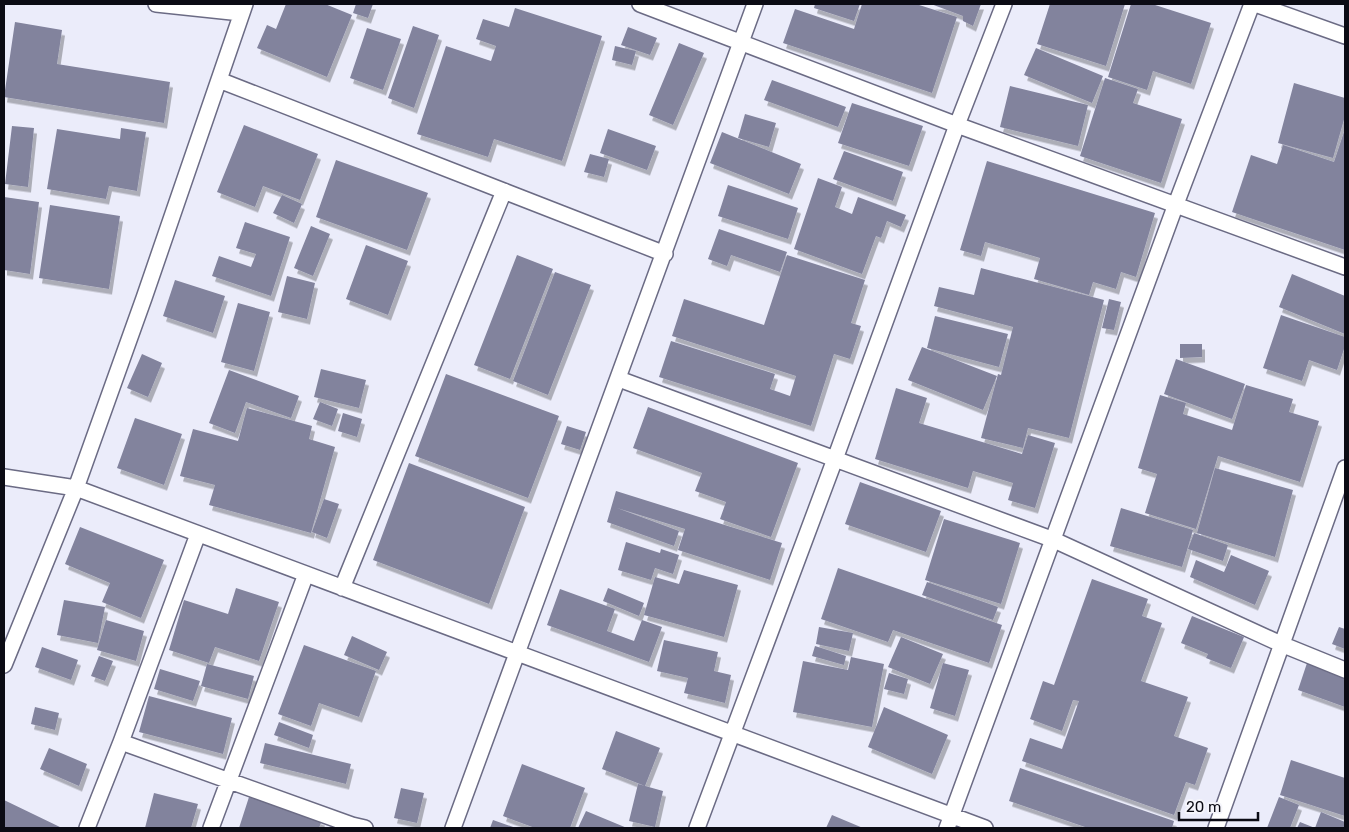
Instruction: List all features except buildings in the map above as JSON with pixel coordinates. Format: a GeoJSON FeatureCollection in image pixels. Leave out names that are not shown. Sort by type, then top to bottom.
{"type":"FeatureCollection","features":[{"type":"Feature","properties":{"kind":"lane"},"geometry":{"type":"LineString","coordinates":[[4,666],[76,488],[144,298],[243,9],[156,4]]}},
{"type":"Feature","properties":{"kind":"lane"},"geometry":{"type":"LineString","coordinates":[[640,4],[957,125],[1345,267]]}},
{"type":"Feature","properties":{"kind":"lane"},"geometry":{"type":"LineString","coordinates":[[453,828],[665,254],[755,4]]}},
{"type":"Feature","properties":{"kind":"lane"},"geometry":{"type":"LineString","coordinates":[[697,828],[957,125],[1004,4]]}},
{"type":"Feature","properties":{"kind":"lane"},"geometry":{"type":"LineString","coordinates":[[949,822],[1176,204],[1254,4],[1345,36]]}},
{"type":"Feature","properties":{"kind":"lane"},"geometry":{"type":"LineString","coordinates":[[219,80],[665,254]]}},
{"type":"Feature","properties":{"kind":"lane"},"geometry":{"type":"LineString","coordinates":[[342,588],[504,191]]}},
{"type":"Feature","properties":{"kind":"lane"},"geometry":{"type":"LineString","coordinates":[[619,379],[1054,540],[1281,644],[1345,670]]}},
{"type":"Feature","properties":{"kind":"lane"},"geometry":{"type":"LineString","coordinates":[[1216,828],[1345,468]]}},
{"type":"Feature","properties":{"kind":"lane"},"geometry":{"type":"LineString","coordinates":[[4,478],[76,488],[732,734],[949,822],[985,828]]}},
{"type":"Feature","properties":{"kind":"lane"},"geometry":{"type":"LineString","coordinates":[[87,828],[198,534]]}},
{"type":"Feature","properties":{"kind":"lane"},"geometry":{"type":"LineString","coordinates":[[211,828],[230,782],[306,574]]}},
{"type":"Feature","properties":{"kind":"lane"},"geometry":{"type":"LineString","coordinates":[[121,742],[356,827]]}},
{"type":"Feature","properties":{"kind":"shaded area"},"geometry":{"type":"Polygon","coordinates":[[[4,4],[1345,4],[1345,828],[4,828],[4,4]]]}}]}
